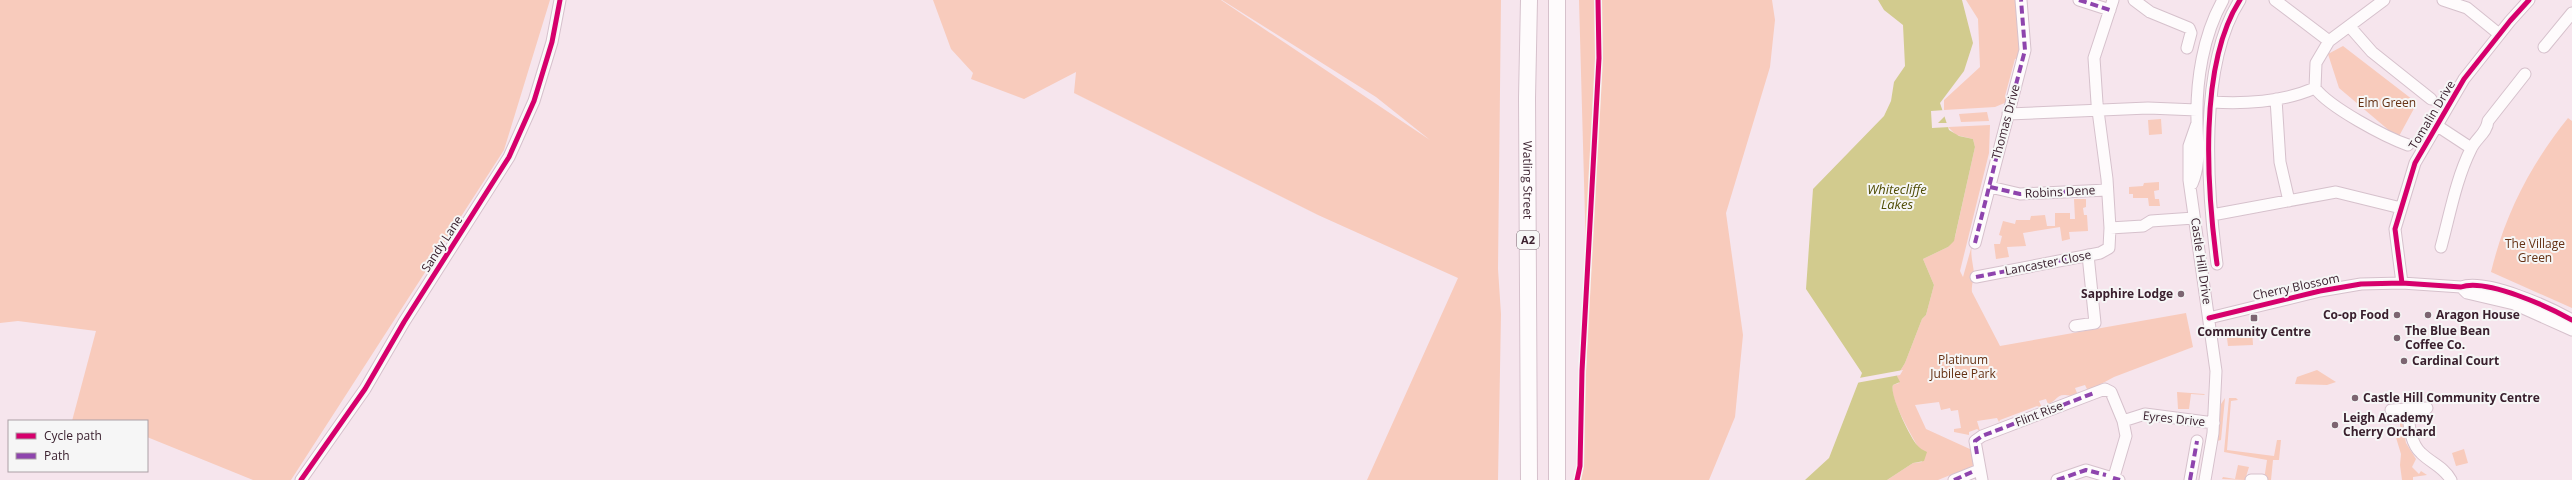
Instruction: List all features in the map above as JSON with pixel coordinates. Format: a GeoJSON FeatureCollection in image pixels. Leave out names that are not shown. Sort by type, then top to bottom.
{"type":"FeatureCollection","features":[{"type":"Feature","properties":{"kind":"highway","name":"Watling Street"},"geometry":{"type":"LineString","coordinates":[[1529,0],[1527,98],[1529,480]]}},
{"type":"Feature","properties":{"kind":"highway"},"geometry":{"type":"LineString","coordinates":[[1557,0],[1557,480]]}},
{"type":"Feature","properties":{"kind":"street","name":"Sandy Lane"},"geometry":{"type":"LineString","coordinates":[[301,480],[365,389],[404,322],[509,157],[534,101],[552,42],[560,0]]}},
{"type":"Feature","properties":{"kind":"street","name":"Thomas Drive"},"geometry":{"type":"LineString","coordinates":[[1975,243],[2024,50],[2021,0]]}},
{"type":"Feature","properties":{"kind":"street"},"geometry":{"type":"LineString","coordinates":[[2079,0],[2112,5],[2094,58],[2110,228],[2143,226],[2151,221],[2194,218]]}},
{"type":"Feature","properties":{"kind":"street"},"geometry":{"type":"LineString","coordinates":[[2134,0],[2150,12],[2189,28],[2191,33],[2188,48]]}},
{"type":"Feature","properties":{"kind":"street","name":"Castle Hill Drive"},"geometry":{"type":"LineString","coordinates":[[2205,480],[2214,423],[2216,372],[2194,218],[2192,185],[2189,180],[2189,146],[2197,123],[2200,76],[2208,35],[2223,0]]}},
{"type":"Feature","properties":{"kind":"street"},"geometry":{"type":"LineString","coordinates":[[2217,264],[2212,216],[2208,145],[2218,53],[2226,28],[2240,0]]}},
{"type":"Feature","properties":{"kind":"street"},"geometry":{"type":"LineString","coordinates":[[2275,0],[2329,42]]}},
{"type":"Feature","properties":{"kind":"street"},"geometry":{"type":"LineString","coordinates":[[2443,0],[2466,8],[2499,34]]}},
{"type":"Feature","properties":{"kind":"street","name":"Tomalin Drive"},"geometry":{"type":"LineString","coordinates":[[2402,282],[2395,232],[2413,168],[2436,125],[2461,89],[2464,79],[2499,34],[2529,0]]}},
{"type":"Feature","properties":{"kind":"street"},"geometry":{"type":"LineString","coordinates":[[2381,1],[2329,42],[2316,63],[2315,88],[2329,102],[2394,140],[2408,145]]}},
{"type":"Feature","properties":{"kind":"street"},"geometry":{"type":"LineString","coordinates":[[2544,47],[2572,13]]}},
{"type":"Feature","properties":{"kind":"street"},"geometry":{"type":"LineString","coordinates":[[2350,26],[2372,52],[2431,99]]}},
{"type":"Feature","properties":{"kind":"street"},"geometry":{"type":"LineString","coordinates":[[2441,247],[2455,198],[2456,186],[2471,148],[2487,128],[2488,121],[2525,74]]}},
{"type":"Feature","properties":{"kind":"street"},"geometry":{"type":"LineString","coordinates":[[2212,102],[2241,104],[2294,96],[2315,88]]}},
{"type":"Feature","properties":{"kind":"street"},"geometry":{"type":"LineString","coordinates":[[2276,99],[2280,162],[2289,201]]}},
{"type":"Feature","properties":{"kind":"street"},"geometry":{"type":"LineString","coordinates":[[2008,114],[2158,108],[2197,110]]}},
{"type":"Feature","properties":{"kind":"street"},"geometry":{"type":"LineString","coordinates":[[2436,125],[2471,148]]}},
{"type":"Feature","properties":{"kind":"street","name":"Robins Dene"},"geometry":{"type":"LineString","coordinates":[[1990,187],[2020,194],[2107,190]]}},
{"type":"Feature","properties":{"kind":"street"},"geometry":{"type":"LineString","coordinates":[[2212,216],[2336,192],[2401,208]]}},
{"type":"Feature","properties":{"kind":"street","name":"Lancaster Close"},"geometry":{"type":"LineString","coordinates":[[1976,277],[2088,254],[2100,253],[2109,248],[2110,228]]}},
{"type":"Feature","properties":{"kind":"street"},"geometry":{"type":"LineString","coordinates":[[2075,326],[2095,322],[2088,254]]}},
{"type":"Feature","properties":{"kind":"street","name":"Cherry Blossom"},"geometry":{"type":"LineString","coordinates":[[2209,318],[2333,288],[2402,282],[2461,287],[2469,284],[2483,291]]}},
{"type":"Feature","properties":{"kind":"street"},"geometry":{"type":"LineString","coordinates":[[2483,291],[2529,300],[2572,320]]}},
{"type":"Feature","properties":{"kind":"street"},"geometry":{"type":"LineString","coordinates":[[2483,291],[2572,330]]}},
{"type":"Feature","properties":{"kind":"street","name":"Flint Rise"},"geometry":{"type":"LineString","coordinates":[[1981,475],[1975,441],[1982,436],[2103,389],[2111,391],[2122,421]]}},
{"type":"Feature","properties":{"kind":"street"},"geometry":{"type":"LineString","coordinates":[[2391,410],[2427,408]]}},
{"type":"Feature","properties":{"kind":"street"},"geometry":{"type":"LineString","coordinates":[[2407,409],[2412,438],[2417,449],[2444,470],[2451,480]]}},
{"type":"Feature","properties":{"kind":"street","name":"Eyres Drive"},"geometry":{"type":"LineString","coordinates":[[2115,479],[2126,436],[2122,421],[2144,414],[2214,423]]}},
{"type":"Feature","properties":{"kind":"street"},"geometry":{"type":"LineString","coordinates":[[2190,480],[2197,441]]}},
{"type":"Feature","properties":{"kind":"street"},"geometry":{"type":"LineString","coordinates":[[2057,480],[2086,470],[2115,479]]}},
{"type":"Feature","properties":{"kind":"street"},"geometry":{"type":"LineString","coordinates":[[1954,480],[1981,475]]}},
{"type":"Feature","properties":{"kind":"street"},"geometry":{"type":"LineString","coordinates":[[2251,480],[2262,480]]}},
{"type":"Feature","properties":{"kind":"green space"},"geometry":{"type":"Polygon","coordinates":[[[0,0],[550,0],[504,150],[291,480],[253,480],[148,437],[148,420],[72,420],[96,331],[18,321],[0,323],[0,0]]]}},
{"type":"Feature","properties":{"kind":"green space"},"geometry":{"type":"Polygon","coordinates":[[[933,0],[1221,0],[1430,140],[1376,97],[1222,0],[1501,0],[1498,269],[1501,314],[1498,480],[1367,480],[1458,278],[1318,215],[1074,93],[1076,72],[1024,99],[971,79],[973,73],[951,49],[933,0]]]}},
{"type":"Feature","properties":{"kind":"green space"},"geometry":{"type":"Polygon","coordinates":[[[1579,0],[1772,0],[1775,20],[1770,67],[1726,213],[1743,335],[1735,417],[1709,480],[1579,480],[1582,470],[1588,326],[1579,0]]]}},
{"type":"Feature","properties":{"kind":"green space"},"geometry":{"type":"Polygon","coordinates":[[[1966,0],[2016,0],[2019,48],[2021,51],[2019,58],[2015,59],[2005,96],[2007,102],[1995,107],[1944,110],[1944,100],[1980,67],[1978,19],[1966,0]]]}},
{"type":"Feature","properties":{"kind":"green space","name":"Elm Green"},"geometry":{"type":"Polygon","coordinates":[[[2343,46],[2417,103],[2398,138],[2339,88],[2328,54],[2343,46]]]}},
{"type":"Feature","properties":{"kind":"green space"},"geometry":{"type":"Polygon","coordinates":[[[1987,112],[1989,121],[1961,122],[1959,114],[1987,112]]]}},
{"type":"Feature","properties":{"kind":"green space","name":"The Village Green"},"geometry":{"type":"Polygon","coordinates":[[[2568,118],[2572,121],[2572,308],[2491,272],[2504,230],[2521,190],[2542,153],[2568,118]]]}},
{"type":"Feature","properties":{"kind":"green space"},"geometry":{"type":"Polygon","coordinates":[[[2161,119],[2162,134],[2149,135],[2148,120],[2161,119]]]}},
{"type":"Feature","properties":{"kind":"green space","name":"Platinum Jubilee Park"},"geometry":{"type":"Polygon","coordinates":[[[1990,125],[1989,153],[1960,271],[1963,277],[1972,245],[1971,256],[1974,273],[1972,292],[2000,346],[2186,313],[2193,347],[2114,377],[2088,391],[2085,385],[2075,388],[2077,393],[2071,396],[2060,396],[2048,404],[2046,399],[2039,401],[2042,408],[2037,406],[2000,420],[1999,422],[1997,418],[1977,421],[1980,431],[1977,429],[1969,432],[1969,435],[1954,432],[1954,429],[1961,428],[1958,410],[1951,411],[1950,408],[1941,410],[1939,402],[1915,405],[1926,429],[1972,450],[1975,465],[1938,480],[1887,480],[1913,463],[1922,462],[1919,449],[1901,416],[1892,390],[1893,385],[1899,383],[1897,376],[1905,363],[1922,319],[1926,315],[1934,285],[1923,259],[1948,247],[1955,237],[1975,147],[1973,139],[1956,135],[1948,127],[1990,125]]]}},
{"type":"Feature","properties":{"kind":"green space"},"geometry":{"type":"Polygon","coordinates":[[[2159,182],[2159,190],[2154,191],[2155,199],[2159,199],[2160,206],[2149,206],[2148,198],[2133,198],[2133,194],[2129,194],[2129,187],[2143,186],[2144,183],[2159,182]]]}},
{"type":"Feature","properties":{"kind":"green space"},"geometry":{"type":"Polygon","coordinates":[[[2074,199],[2086,199],[2086,207],[2083,208],[2084,215],[2087,215],[2088,231],[2069,232],[2070,239],[2062,241],[2060,227],[2023,233],[2026,246],[2007,247],[2009,257],[1996,259],[1994,244],[2000,244],[2002,236],[1999,235],[2003,221],[2015,224],[2016,220],[2030,220],[2031,216],[2045,215],[2047,226],[2055,226],[2055,213],[2070,213],[2070,219],[2075,219],[2074,199]]]}},
{"type":"Feature","properties":{"kind":"green space"},"geometry":{"type":"Polygon","coordinates":[[[2252,328],[2253,345],[2228,346],[2226,330],[2252,328]]]}},
{"type":"Feature","properties":{"kind":"green space"},"geometry":{"type":"Polygon","coordinates":[[[2317,370],[2336,382],[2327,385],[2295,384],[2297,377],[2317,370]]]}},
{"type":"Feature","properties":{"kind":"green space"},"geometry":{"type":"Polygon","coordinates":[[[2177,392],[2205,395],[2191,394],[2189,409],[2178,409],[2177,392]]]}},
{"type":"Feature","properties":{"kind":"green space"},"geometry":{"type":"Polygon","coordinates":[[[2225,398],[2221,440],[2217,441],[2221,404],[2225,398]]]}},
{"type":"Feature","properties":{"kind":"green space"},"geometry":{"type":"Polygon","coordinates":[[[2229,398],[2236,398],[2238,400],[2231,401],[2227,450],[2274,456],[2277,440],[2281,440],[2279,460],[2273,460],[2271,480],[2264,480],[2267,460],[2224,452],[2229,398]]]}},
{"type":"Feature","properties":{"kind":"green space"},"geometry":{"type":"Polygon","coordinates":[[[2399,418],[2402,422],[2406,443],[2416,459],[2412,467],[2419,474],[2421,471],[2427,475],[2413,477],[2413,480],[2402,480],[2400,465],[2401,454],[2394,431],[2401,430],[2399,418]]]}},
{"type":"Feature","properties":{"kind":"green space"},"geometry":{"type":"Polygon","coordinates":[[[2464,449],[2468,463],[2456,466],[2452,453],[2464,449]]]}},
{"type":"Feature","properties":{"kind":"green space"},"geometry":{"type":"Polygon","coordinates":[[[2238,465],[2249,467],[2245,480],[2222,479],[2223,477],[2235,479],[2238,465]]]}},
{"type":"Feature","properties":{"kind":"water","name":"Whitecliffe Lakes"},"geometry":{"type":"Polygon","coordinates":[[[1878,0],[1962,0],[1973,43],[1964,71],[1940,103],[1949,130],[1959,136],[1973,139],[1975,147],[1954,241],[1948,247],[1923,259],[1934,285],[1926,315],[1922,319],[1905,363],[1897,376],[1900,382],[1893,385],[1894,397],[1905,425],[1918,446],[1927,452],[1924,461],[1913,463],[1887,480],[1805,480],[1829,458],[1862,373],[1806,289],[1813,189],[1884,116],[1891,101],[1894,82],[1905,66],[1903,25],[1884,10],[1878,0]]]}},
{"type":"Feature","properties":{"kind":"pier"},"geometry":{"type":"Polygon","coordinates":[[[1945,110],[1946,115],[1938,123],[1949,123],[1950,127],[1932,128],[1931,111],[1945,110]]]}},
{"type":"Feature","properties":{"kind":"pier"},"geometry":{"type":"Polygon","coordinates":[[[1903,370],[1900,375],[1856,383],[1859,378],[1903,370]]]}},
{"type":"Feature","properties":{"kind":"marked path"},"geometry":{"type":"LineString","coordinates":[[2013,96],[2025,50],[2021,0]]}},
{"type":"Feature","properties":{"kind":"marked path"},"geometry":{"type":"LineString","coordinates":[[2079,0],[2110,10]]}},
{"type":"Feature","properties":{"kind":"marked path"},"geometry":{"type":"LineString","coordinates":[[1975,243],[2002,135]]}},
{"type":"Feature","properties":{"kind":"marked path"},"geometry":{"type":"LineString","coordinates":[[1990,187],[2020,194],[2095,190]]}},
{"type":"Feature","properties":{"kind":"marked path"},"geometry":{"type":"LineString","coordinates":[[1976,277],[2073,258]]}},
{"type":"Feature","properties":{"kind":"marked path"},"geometry":{"type":"LineString","coordinates":[[1977,454],[1975,441],[1982,436],[2094,393]]}},
{"type":"Feature","properties":{"kind":"marked path"},"geometry":{"type":"LineString","coordinates":[[2190,480],[2197,441]]}},
{"type":"Feature","properties":{"kind":"marked path"},"geometry":{"type":"LineString","coordinates":[[2057,480],[2086,470],[2106,475]]}},
{"type":"Feature","properties":{"kind":"marked path"},"geometry":{"type":"LineString","coordinates":[[1954,480],[1972,472]]}},
{"type":"Feature","properties":{"kind":"marked path"},"geometry":{"type":"LineString","coordinates":[[2113,478],[2120,480]]}},
{"type":"Feature","properties":{"kind":"cycle path"},"geometry":{"type":"LineString","coordinates":[[301,480],[365,389],[404,322],[509,157],[534,101],[552,42],[560,0]]}},
{"type":"Feature","properties":{"kind":"cycle path"},"geometry":{"type":"LineString","coordinates":[[1577,480],[1580,466],[1582,371],[1599,58],[1598,0]]}},
{"type":"Feature","properties":{"kind":"cycle path"},"geometry":{"type":"LineString","coordinates":[[2217,264],[2210,200],[2209,128],[2212,92],[2217,58],[2227,27],[2240,0]]}},
{"type":"Feature","properties":{"kind":"cycle path"},"geometry":{"type":"LineString","coordinates":[[2402,283],[2395,229],[2415,163],[2464,79],[2510,21],[2529,0]]}},
{"type":"Feature","properties":{"kind":"cycle path"},"geometry":{"type":"LineString","coordinates":[[2209,318],[2320,291],[2361,284],[2402,283],[2461,287],[2472,285],[2501,290],[2533,301],[2572,320]]}},
{"type":"Feature","properties":{"kind":"place","name":"Sapphire Lodge"},"geometry":{"type":"Point","coordinates":[2181,294]}},
{"type":"Feature","properties":{"kind":"place","name":"Co-op Food"},"geometry":{"type":"Point","coordinates":[2397,315]}},
{"type":"Feature","properties":{"kind":"place","name":"Aragon House"},"geometry":{"type":"Point","coordinates":[2428,315]}},
{"type":"Feature","properties":{"kind":"place","name":"Community Centre"},"geometry":{"type":"Point","coordinates":[2254,318]}},
{"type":"Feature","properties":{"kind":"place","name":"The Blue Bean Coffee Co."},"geometry":{"type":"Point","coordinates":[2397,338]}},
{"type":"Feature","properties":{"kind":"place","name":"Cardinal Court"},"geometry":{"type":"Point","coordinates":[2404,361]}},
{"type":"Feature","properties":{"kind":"place","name":"Castle Hill Community Centre"},"geometry":{"type":"Point","coordinates":[2355,398]}},
{"type":"Feature","properties":{"kind":"place","name":"Leigh Academy Cherry Orchard"},"geometry":{"type":"Point","coordinates":[2335,425]}}]}
